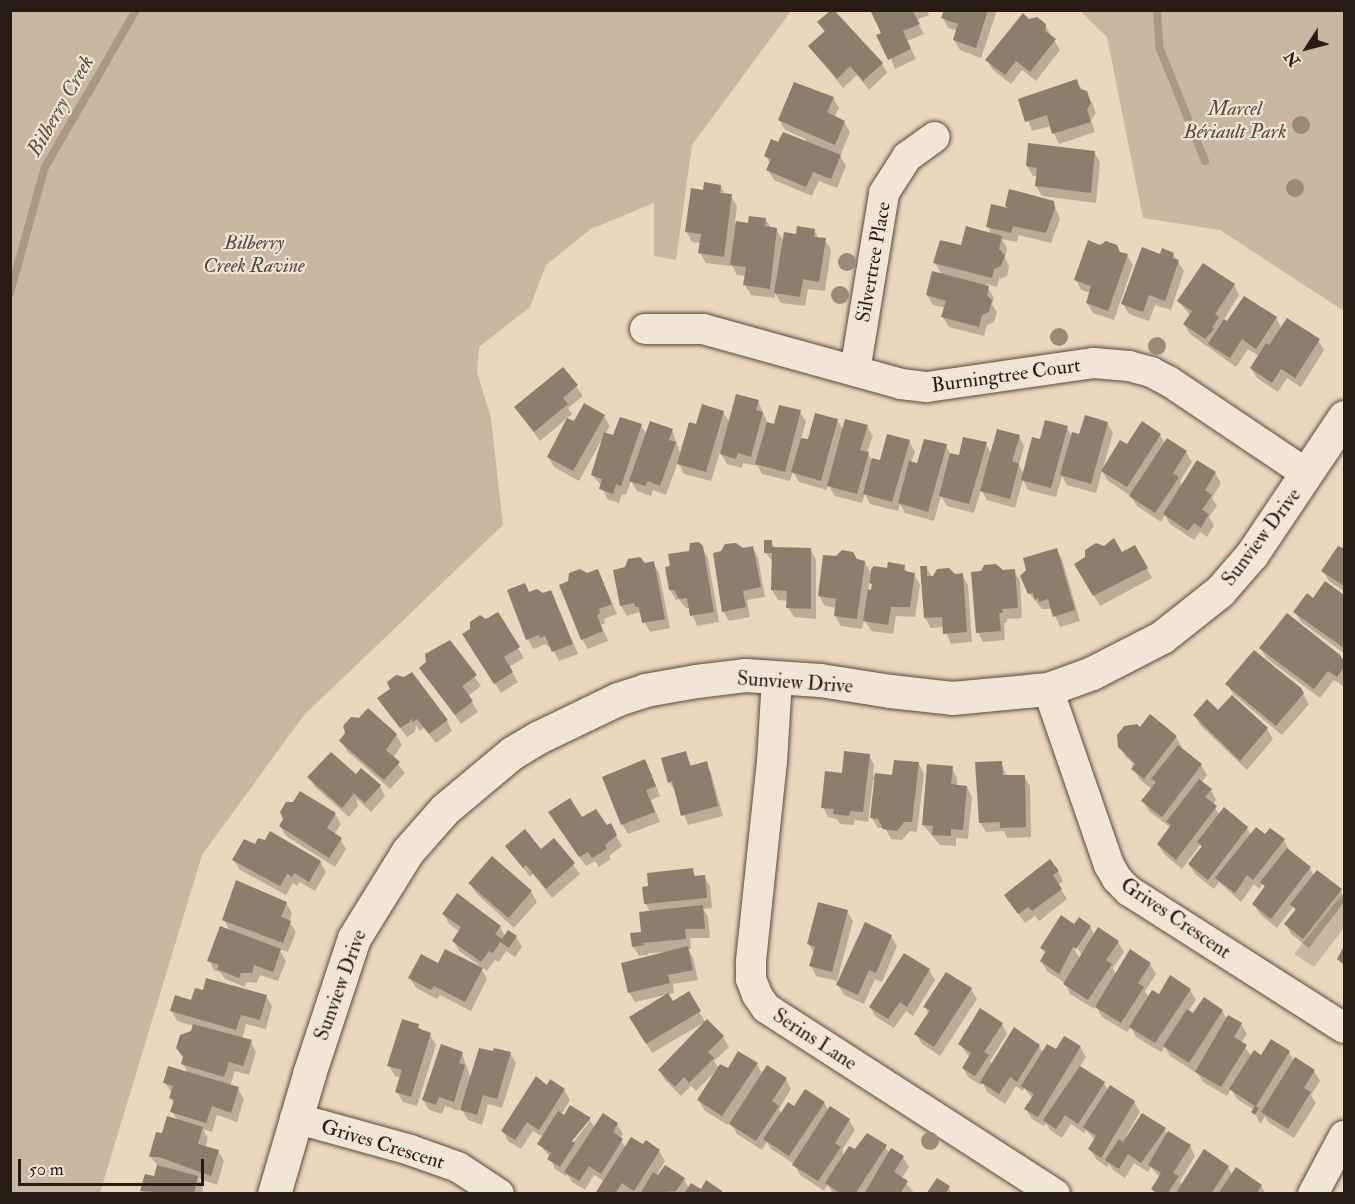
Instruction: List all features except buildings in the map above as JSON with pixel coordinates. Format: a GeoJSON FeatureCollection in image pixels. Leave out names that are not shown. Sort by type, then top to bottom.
{"type":"FeatureCollection","features":[{"type":"Feature","properties":{"kind":"street","name":"Silvertree Place"},"geometry":{"type":"LineString","coordinates":[[855,371],[884,193],[907,157],[935,137]]}},
{"type":"Feature","properties":{"kind":"street","name":"Burningtree Court"},"geometry":{"type":"LineString","coordinates":[[645,329],[703,329],[901,384],[927,387],[1094,363],[1129,366],[1151,372],[1170,382],[1307,474]]}},
{"type":"Feature","properties":{"kind":"street","name":"Sunview Drive"},"geometry":{"type":"LineString","coordinates":[[274,1194],[295,1118],[354,938],[408,851],[445,809],[512,753],[537,738],[618,699],[645,690],[745,675],[819,680],[952,698],[1048,689],[1136,653],[1187,620],[1220,591],[1252,554],[1344,417]]}},
{"type":"Feature","properties":{"kind":"street","name":"Serins Lane"},"geometry":{"type":"LineString","coordinates":[[777,678],[772,761],[751,962],[751,979],[757,995],[766,1008],[1055,1194]]}},
{"type":"Feature","properties":{"kind":"street","name":"Grives Crescent"},"geometry":{"type":"LineString","coordinates":[[1048,689],[1109,865],[1117,879],[1129,891],[1344,1028]]}},
{"type":"Feature","properties":{"kind":"street","name":"Grives Crescent"},"geometry":{"type":"LineString","coordinates":[[295,1118],[410,1150],[458,1167],[499,1194]]}},
{"type":"Feature","properties":{"kind":"street"},"geometry":{"type":"LineString","coordinates":[[1313,1194],[1344,1136]]}},
{"type":"Feature","properties":{"kind":"green space","name":"Bilberry Creek Ravine"},"geometry":{"type":"Polygon","coordinates":[[[10,11],[791,11],[692,145],[676,260],[654,256],[654,203],[591,229],[546,265],[530,307],[479,347],[477,372],[491,418],[503,525],[304,715],[202,855],[100,1193],[11,1193],[10,11]]]}},
{"type":"Feature","properties":{"kind":"green space","name":"Marcel Bériault Park"},"geometry":{"type":"Polygon","coordinates":[[[1080,11],[1344,11],[1344,311],[1220,230],[1143,218],[1107,37],[1080,11]]]}},
{"type":"Feature","properties":{"kind":"green space"},"geometry":{"type":"Polygon","coordinates":[[[1344,892],[1344,928],[1314,967],[1294,954],[1344,892]]]}},
{"type":"Feature","properties":{"kind":"waterway","name":"Bilberry Creek"},"geometry":{"type":"LineString","coordinates":[[10,293],[45,167],[136,10]]}},
{"type":"Feature","properties":{"kind":"waterway"},"geometry":{"type":"LineString","coordinates":[[1157,10],[1160,49],[1205,161]]}}]}
